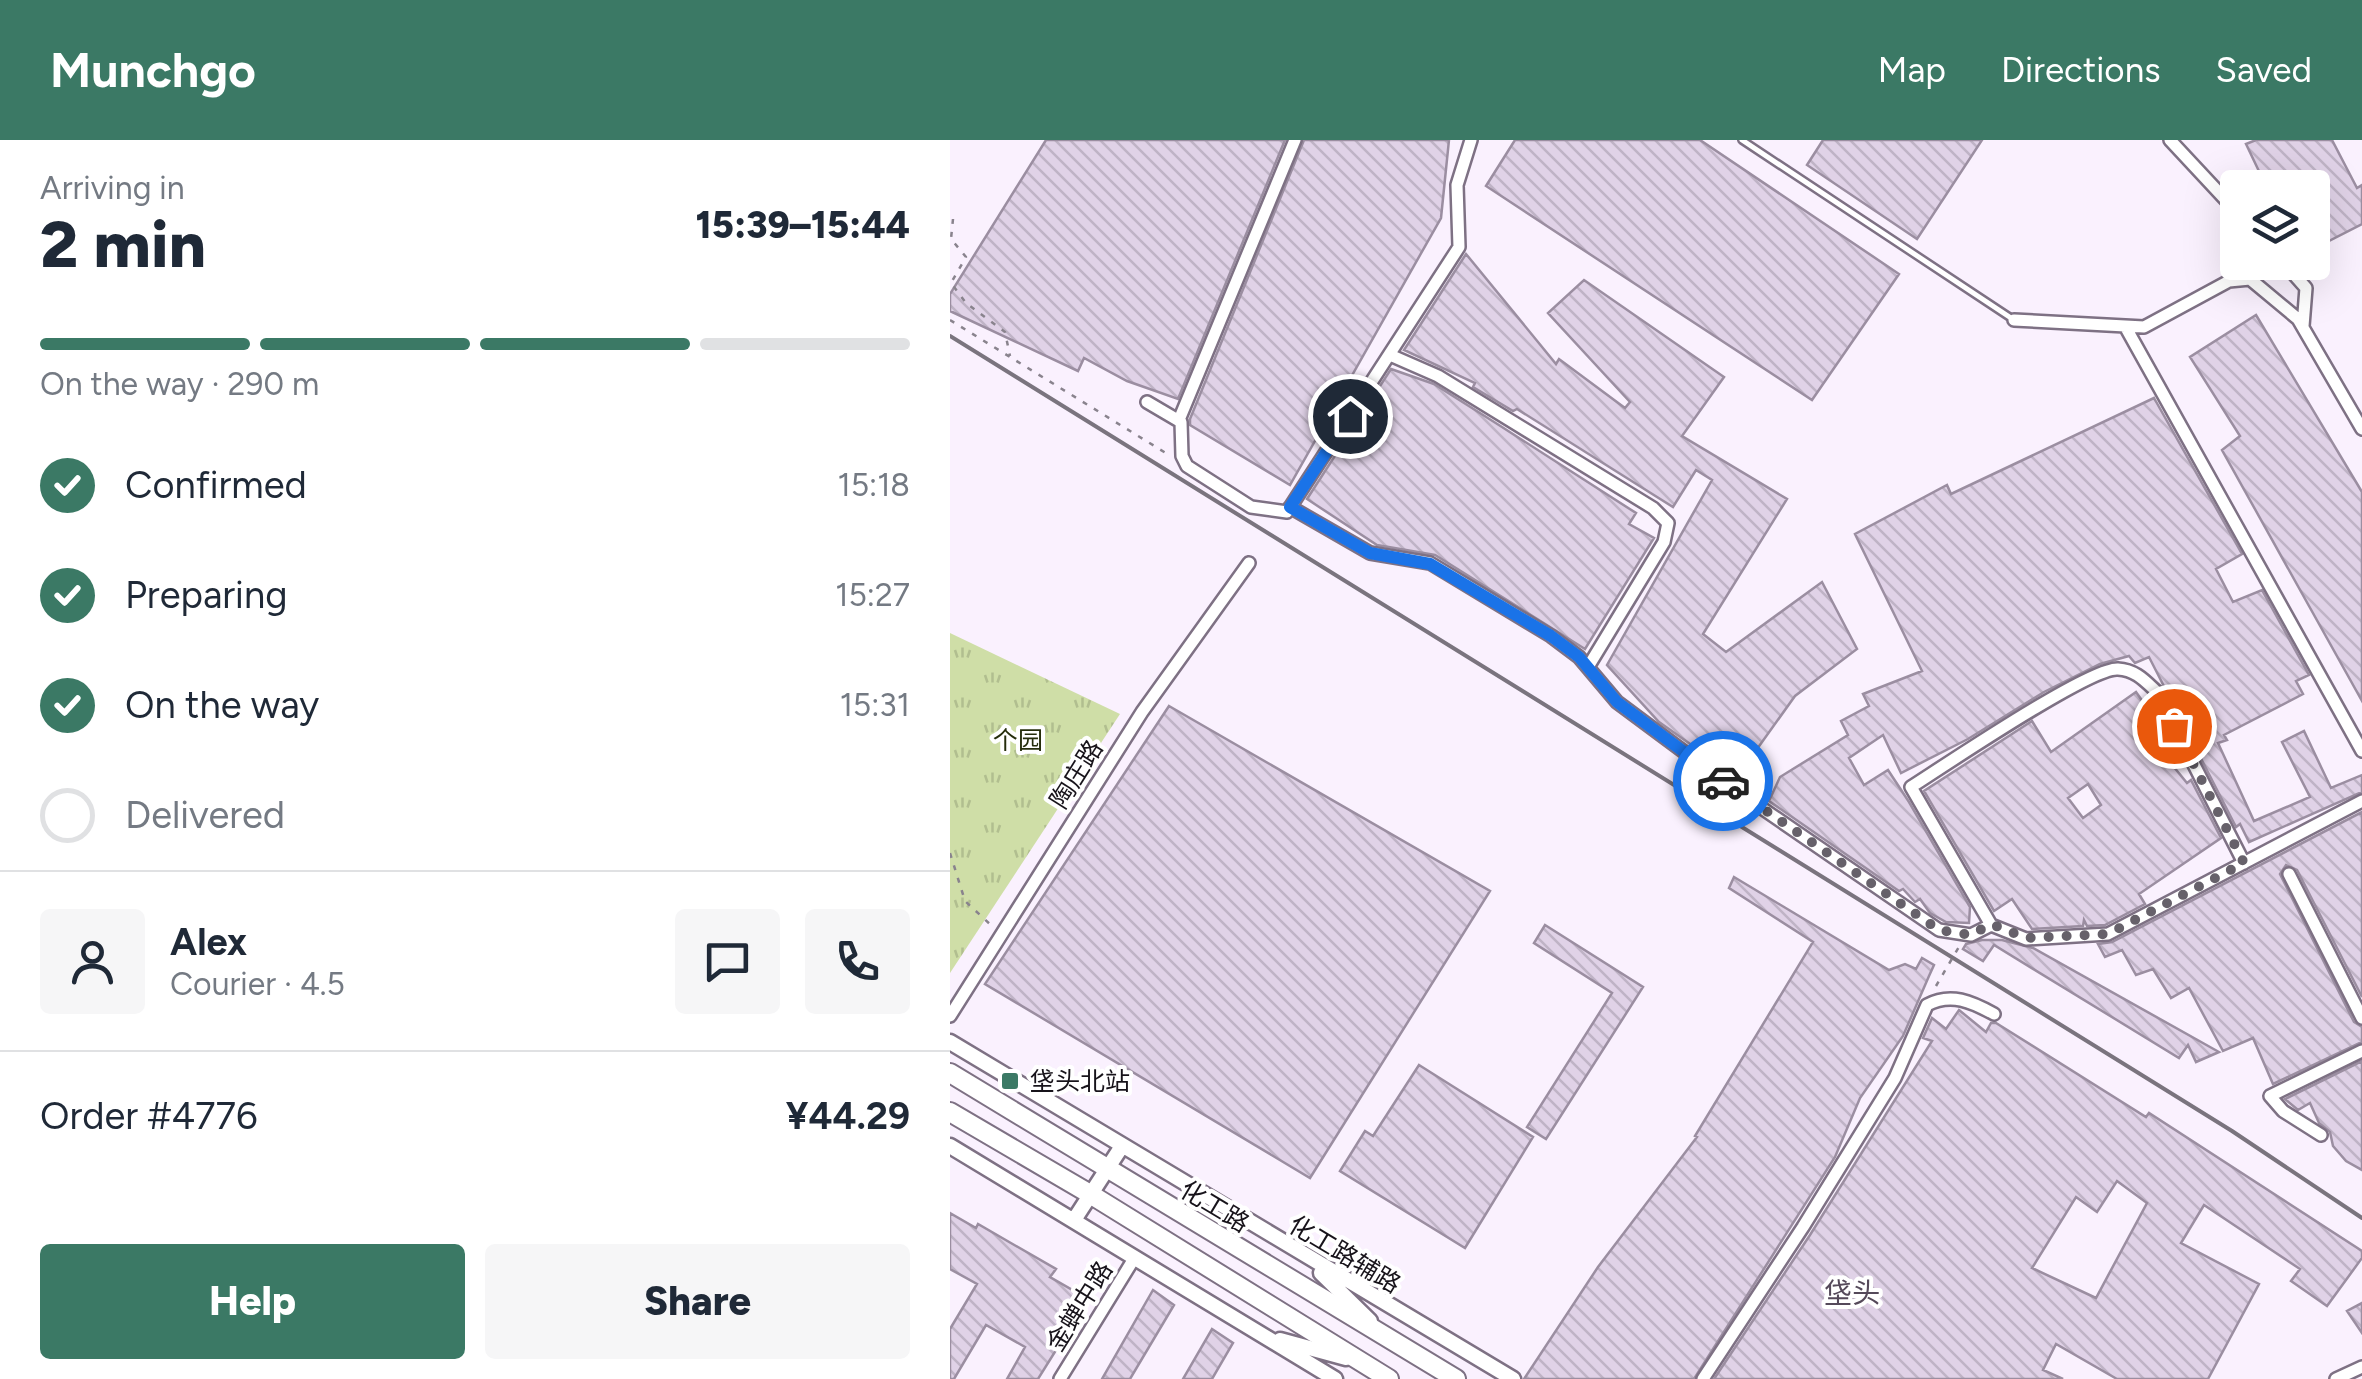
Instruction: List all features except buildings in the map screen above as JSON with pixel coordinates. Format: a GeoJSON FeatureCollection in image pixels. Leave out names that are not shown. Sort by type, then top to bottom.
{"type":"FeatureCollection","features":[{"type":"Feature","properties":{"kind":"main road","name":"化工路"},"geometry":{"type":"LineString","coordinates":[[950,1073],[1456,1379]]}},
{"type":"Feature","properties":{"kind":"main road"},"geometry":{"type":"LineString","coordinates":[[950,1112],[1389,1379]]}},
{"type":"Feature","properties":{"kind":"street"},"geometry":{"type":"LineString","coordinates":[[1296,140],[1179,420],[1182,456],[1188,466],[1251,507],[1289,510],[1370,553],[1430,564],[1442,570],[1551,636],[1588,667],[1617,702],[1939,930],[1971,935],[1991,924]]}},
{"type":"Feature","properties":{"kind":"street"},"geometry":{"type":"LineString","coordinates":[[1289,510],[1458,247],[1457,185],[1471,140]]}},
{"type":"Feature","properties":{"kind":"street"},"geometry":{"type":"LineString","coordinates":[[2170,140],[2220,194]]}},
{"type":"Feature","properties":{"kind":"street"},"geometry":{"type":"LineString","coordinates":[[2014,320],[2144,327],[2229,280],[2250,279],[2298,318],[2362,429]]}},
{"type":"Feature","properties":{"kind":"street"},"geometry":{"type":"LineString","coordinates":[[2299,280],[2306,288],[2303,326]]}},
{"type":"Feature","properties":{"kind":"street"},"geometry":{"type":"LineString","coordinates":[[2125,326],[2362,751]]}},
{"type":"Feature","properties":{"kind":"street"},"geometry":{"type":"LineString","coordinates":[[1390,355],[1438,376],[1653,508],[1668,524],[1664,542],[1588,667]]}},
{"type":"Feature","properties":{"kind":"street"},"geometry":{"type":"LineString","coordinates":[[1147,402],[1179,420]]}},
{"type":"Feature","properties":{"kind":"street","name":"陶庄路"},"geometry":{"type":"LineString","coordinates":[[950,1016],[1142,712],[1249,563]]}},
{"type":"Feature","properties":{"kind":"street"},"geometry":{"type":"LineString","coordinates":[[2244,863],[2157,692],[2135,672],[2114,668],[2058,694],[1911,787],[1991,924],[2026,938],[2108,934],[2244,863],[2362,801]]}},
{"type":"Feature","properties":{"kind":"street"},"geometry":{"type":"LineString","coordinates":[[2290,874],[2362,1018]]}},
{"type":"Feature","properties":{"kind":"street"},"geometry":{"type":"LineString","coordinates":[[1703,1379],[1895,1078],[1926,1005],[1951,998],[1974,1003],[1994,1014]]}},
{"type":"Feature","properties":{"kind":"street","name":"化工路辅路"},"geometry":{"type":"LineString","coordinates":[[950,1042],[1513,1379]]}},
{"type":"Feature","properties":{"kind":"street"},"geometry":{"type":"LineString","coordinates":[[2321,1136],[2283,1111],[2270,1096],[2362,1051]]}},
{"type":"Feature","properties":{"kind":"street"},"geometry":{"type":"LineString","coordinates":[[950,1146],[1331,1378]]}},
{"type":"Feature","properties":{"kind":"street"},"geometry":{"type":"LineString","coordinates":[[1074,1220],[1122,1146]]}},
{"type":"Feature","properties":{"kind":"street"},"geometry":{"type":"LineString","coordinates":[[1292,1248],[1388,1339]]}},
{"type":"Feature","properties":{"kind":"street","name":"金蝉中路"},"geometry":{"type":"LineString","coordinates":[[1060,1379],[1135,1257]]}},
{"type":"Feature","properties":{"kind":"street"},"geometry":{"type":"LineString","coordinates":[[1265,1336],[1360,1362]]}},
{"type":"Feature","properties":{"kind":"street"},"geometry":{"type":"LineString","coordinates":[[2336,1379],[2362,1366]]}},
{"type":"Feature","properties":{"kind":"lane"},"geometry":{"type":"LineString","coordinates":[[1742,140],[2014,320]]}},
{"type":"Feature","properties":{"kind":"path"},"geometry":{"type":"LineString","coordinates":[[953,219],[950,239],[966,257],[950,283],[966,304],[1005,332],[1011,357]]}},
{"type":"Feature","properties":{"kind":"path"},"geometry":{"type":"LineString","coordinates":[[950,320],[1188,466]]}},
{"type":"Feature","properties":{"kind":"path"},"geometry":{"type":"LineString","coordinates":[[950,853],[965,901],[1001,933]]}},
{"type":"Feature","properties":{"kind":"path"},"geometry":{"type":"LineString","coordinates":[[1926,1005],[1946,966],[1971,935]]}},
{"type":"Feature","properties":{"kind":"green space","name":"个园"},"geometry":{"type":"Polygon","coordinates":[[[950,633],[1120,714],[950,973],[950,633]]]}},
{"type":"Feature","properties":{"kind":"railway"},"geometry":{"type":"LineString","coordinates":[[950,336],[2232,1131],[2362,1218]]}},
{"type":"Feature","properties":{"kind":"way so far"},"geometry":{"type":"LineString","coordinates":[[1723,781],[1939,930],[1971,935],[1991,924],[2026,938],[2108,934],[2244,863],[2174,726]]}},
{"type":"Feature","properties":{"kind":"place","name":"垡头北站"},"geometry":{"type":"Point","coordinates":[1010,1081]}},
{"type":"Feature","properties":{"kind":"district","name":"垡头"},"geometry":{"type":"Point","coordinates":[1852,1293]}},
{"type":"Feature","properties":{"kind":"route"},"geometry":{"type":"LineString","coordinates":[[1350,416],[1290,507],[1370,553],[1430,564],[1466,582],[1579,657],[1617,702],[1723,781]]}}]}
